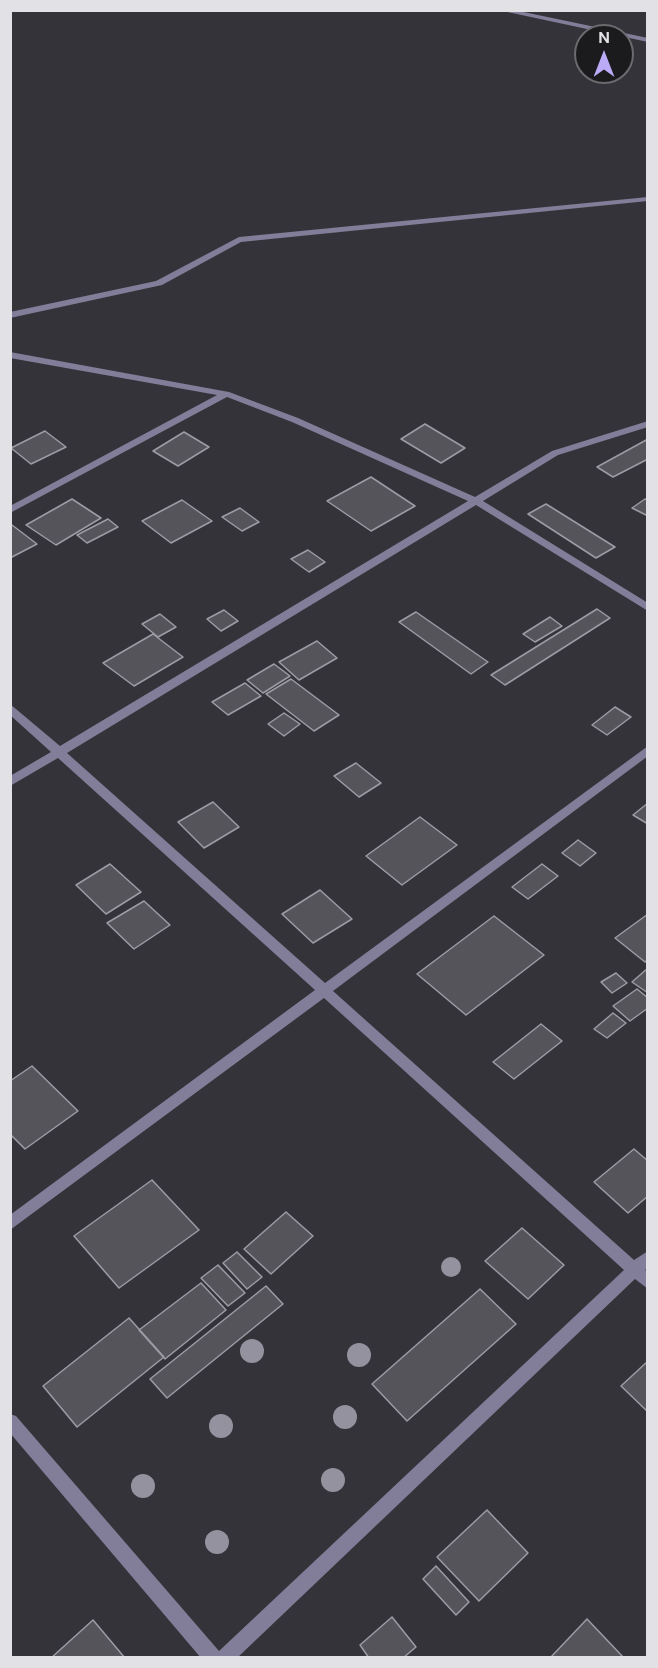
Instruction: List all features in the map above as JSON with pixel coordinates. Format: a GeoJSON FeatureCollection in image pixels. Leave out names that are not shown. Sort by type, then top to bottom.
{"type":"FeatureCollection","features":[{"type":"Feature","properties":{"kind":"street"},"geometry":{"type":"LineString","coordinates":[[501,10],[648,40]]}},
{"type":"Feature","properties":{"kind":"street"},"geometry":{"type":"LineString","coordinates":[[10,315],[159,283],[239,240],[648,199]]}},
{"type":"Feature","properties":{"kind":"street"},"geometry":{"type":"LineString","coordinates":[[10,355],[226,394],[295,420],[476,501],[648,608]]}},
{"type":"Feature","properties":{"kind":"street"},"geometry":{"type":"LineString","coordinates":[[10,510],[226,394]]}},
{"type":"Feature","properties":{"kind":"street"},"geometry":{"type":"LineString","coordinates":[[10,782],[555,453],[648,424]]}},
{"type":"Feature","properties":{"kind":"street"},"geometry":{"type":"LineString","coordinates":[[10,708],[648,1282]]}},
{"type":"Feature","properties":{"kind":"street"},"geometry":{"type":"LineString","coordinates":[[10,1224],[648,750]]}},
{"type":"Feature","properties":{"kind":"street"},"geometry":{"type":"LineString","coordinates":[[224,1658],[648,1257]]}},
{"type":"Feature","properties":{"kind":"street"},"geometry":{"type":"LineString","coordinates":[[10,1421],[213,1658]]}},
{"type":"Feature","properties":{"kind":"building"},"geometry":{"type":"Polygon","coordinates":[[[425,424],[465,448],[441,463],[401,439],[425,424]]]}},
{"type":"Feature","properties":{"kind":"building"},"geometry":{"type":"Polygon","coordinates":[[[45,431],[66,447],[31,464],[11,448],[45,431]]]}},
{"type":"Feature","properties":{"kind":"building"},"geometry":{"type":"Polygon","coordinates":[[[184,432],[209,447],[178,466],[153,451],[184,432]]]}},
{"type":"Feature","properties":{"kind":"building"},"geometry":{"type":"Polygon","coordinates":[[[648,439],[648,459],[613,477],[597,467],[648,439]]]}},
{"type":"Feature","properties":{"kind":"building"},"geometry":{"type":"Polygon","coordinates":[[[371,477],[415,506],[371,531],[327,501],[371,477]]]}},
{"type":"Feature","properties":{"kind":"building"},"geometry":{"type":"Polygon","coordinates":[[[72,499],[101,518],[56,545],[26,525],[72,499]]]}},
{"type":"Feature","properties":{"kind":"building"},"geometry":{"type":"Polygon","coordinates":[[[645,499],[648,500],[648,516],[632,508],[645,499]]]}},
{"type":"Feature","properties":{"kind":"building"},"geometry":{"type":"Polygon","coordinates":[[[182,500],[212,521],[171,543],[142,521],[182,500]]]}},
{"type":"Feature","properties":{"kind":"building"},"geometry":{"type":"Polygon","coordinates":[[[546,504],[615,547],[596,558],[528,514],[546,504]]]}},
{"type":"Feature","properties":{"kind":"building"},"geometry":{"type":"Polygon","coordinates":[[[240,508],[259,522],[242,531],[222,517],[240,508]]]}},
{"type":"Feature","properties":{"kind":"building"},"geometry":{"type":"Polygon","coordinates":[[[108,519],[118,527],[87,543],[77,535],[108,519]]]}},
{"type":"Feature","properties":{"kind":"building"},"geometry":{"type":"Polygon","coordinates":[[[12,525],[37,544],[10,558],[10,526],[12,525]]]}},
{"type":"Feature","properties":{"kind":"building"},"geometry":{"type":"Polygon","coordinates":[[[308,550],[325,562],[309,572],[291,559],[308,550]]]}},
{"type":"Feature","properties":{"kind":"building"},"geometry":{"type":"Polygon","coordinates":[[[597,609],[610,618],[505,685],[491,675],[597,609]]]}},
{"type":"Feature","properties":{"kind":"building"},"geometry":{"type":"Polygon","coordinates":[[[224,610],[238,621],[221,631],[207,619],[224,610]]]}},
{"type":"Feature","properties":{"kind":"building"},"geometry":{"type":"Polygon","coordinates":[[[416,612],[488,662],[471,674],[399,622],[416,612]]]}},
{"type":"Feature","properties":{"kind":"building"},"geometry":{"type":"Polygon","coordinates":[[[160,614],[176,627],[158,637],[142,624],[160,614]]]}},
{"type":"Feature","properties":{"kind":"building"},"geometry":{"type":"Polygon","coordinates":[[[550,617],[562,626],[535,642],[523,634],[550,617]]]}},
{"type":"Feature","properties":{"kind":"building"},"geometry":{"type":"Polygon","coordinates":[[[153,634],[183,657],[134,686],[103,663],[153,634]]]}},
{"type":"Feature","properties":{"kind":"building"},"geometry":{"type":"Polygon","coordinates":[[[317,641],[337,658],[299,680],[279,662],[317,641]]]}},
{"type":"Feature","properties":{"kind":"building"},"geometry":{"type":"Polygon","coordinates":[[[274,664],[290,676],[263,693],[247,680],[274,664]]]}},
{"type":"Feature","properties":{"kind":"building"},"geometry":{"type":"Polygon","coordinates":[[[291,679],[339,715],[314,731],[266,694],[291,679]]]}},
{"type":"Feature","properties":{"kind":"building"},"geometry":{"type":"Polygon","coordinates":[[[245,683],[261,696],[228,715],[212,702],[245,683]]]}},
{"type":"Feature","properties":{"kind":"building"},"geometry":{"type":"Polygon","coordinates":[[[615,707],[631,717],[607,735],[592,725],[615,707]]]}},
{"type":"Feature","properties":{"kind":"building"},"geometry":{"type":"Polygon","coordinates":[[[284,713],[300,724],[284,736],[268,724],[284,713]]]}},
{"type":"Feature","properties":{"kind":"building"},"geometry":{"type":"Polygon","coordinates":[[[356,763],[381,783],[359,797],[334,776],[356,763]]]}},
{"type":"Feature","properties":{"kind":"building"},"geometry":{"type":"Polygon","coordinates":[[[213,802],[239,827],[204,848],[178,822],[213,802]]]}},
{"type":"Feature","properties":{"kind":"building"},"geometry":{"type":"Polygon","coordinates":[[[648,803],[648,824],[633,815],[648,803]]]}},
{"type":"Feature","properties":{"kind":"building"},"geometry":{"type":"Polygon","coordinates":[[[420,817],[457,845],[402,885],[366,856],[420,817]]]}},
{"type":"Feature","properties":{"kind":"building"},"geometry":{"type":"Polygon","coordinates":[[[578,840],[596,853],[580,866],[562,853],[578,840]]]}},
{"type":"Feature","properties":{"kind":"building"},"geometry":{"type":"Polygon","coordinates":[[[110,864],[141,892],[106,914],[76,885],[110,864]]]}},
{"type":"Feature","properties":{"kind":"building"},"geometry":{"type":"Polygon","coordinates":[[[542,864],[558,876],[528,899],[512,887],[542,864]]]}},
{"type":"Feature","properties":{"kind":"building"},"geometry":{"type":"Polygon","coordinates":[[[320,890],[352,919],[313,943],[282,914],[320,890]]]}},
{"type":"Feature","properties":{"kind":"building"},"geometry":{"type":"Polygon","coordinates":[[[144,901],[170,925],[134,949],[107,923],[144,901]]]}},
{"type":"Feature","properties":{"kind":"building"},"geometry":{"type":"Polygon","coordinates":[[[648,914],[648,959],[645,962],[615,938],[648,914]]]}},
{"type":"Feature","properties":{"kind":"building"},"geometry":{"type":"Polygon","coordinates":[[[494,916],[544,955],[466,1015],[417,974],[494,916]]]}},
{"type":"Feature","properties":{"kind":"building"},"geometry":{"type":"Polygon","coordinates":[[[648,968],[648,993],[632,982],[648,968]]]}},
{"type":"Feature","properties":{"kind":"building"},"geometry":{"type":"Polygon","coordinates":[[[616,973],[627,983],[612,993],[601,982],[616,973]]]}},
{"type":"Feature","properties":{"kind":"building"},"geometry":{"type":"Polygon","coordinates":[[[637,989],[648,998],[648,1008],[630,1021],[613,1006],[637,989]]]}},
{"type":"Feature","properties":{"kind":"building"},"geometry":{"type":"Polygon","coordinates":[[[613,1013],[626,1023],[607,1038],[594,1029],[613,1013]]]}},
{"type":"Feature","properties":{"kind":"building"},"geometry":{"type":"Polygon","coordinates":[[[541,1024],[562,1041],[514,1079],[493,1062],[541,1024]]]}},
{"type":"Feature","properties":{"kind":"building"},"geometry":{"type":"Polygon","coordinates":[[[32,1066],[78,1111],[25,1149],[10,1134],[10,1081],[32,1066]]]}},
{"type":"Feature","properties":{"kind":"building"},"geometry":{"type":"Polygon","coordinates":[[[634,1149],[648,1161],[648,1196],[628,1213],[594,1182],[634,1149]]]}},
{"type":"Feature","properties":{"kind":"building"},"geometry":{"type":"Polygon","coordinates":[[[152,1180],[199,1230],[119,1288],[74,1236],[152,1180]]]}},
{"type":"Feature","properties":{"kind":"building"},"geometry":{"type":"Polygon","coordinates":[[[286,1212],[313,1236],[271,1274],[244,1249],[286,1212]]]}},
{"type":"Feature","properties":{"kind":"building"},"geometry":{"type":"Polygon","coordinates":[[[522,1228],[564,1265],[528,1299],[485,1261],[522,1228]]]}},
{"type":"Feature","properties":{"kind":"building"},"geometry":{"type":"Polygon","coordinates":[[[237,1252],[262,1277],[247,1289],[223,1263],[237,1252]]]}},
{"type":"Feature","properties":{"kind":"building"},"geometry":{"type":"Polygon","coordinates":[[[218,1265],[245,1293],[228,1306],[201,1278],[218,1265]]]}},
{"type":"Feature","properties":{"kind":"building"},"geometry":{"type":"Polygon","coordinates":[[[201,1283],[226,1310],[165,1359],[139,1330],[201,1283]]]}},
{"type":"Feature","properties":{"kind":"building"},"geometry":{"type":"Polygon","coordinates":[[[266,1286],[283,1304],[167,1398],[150,1379],[266,1286]]]}},
{"type":"Feature","properties":{"kind":"building"},"geometry":{"type":"Polygon","coordinates":[[[480,1289],[516,1324],[407,1421],[372,1384],[480,1289]]]}},
{"type":"Feature","properties":{"kind":"building"},"geometry":{"type":"Polygon","coordinates":[[[129,1318],[164,1357],[77,1427],[43,1386],[129,1318]]]}},
{"type":"Feature","properties":{"kind":"building"},"geometry":{"type":"Polygon","coordinates":[[[648,1361],[648,1412],[621,1386],[648,1361]]]}},
{"type":"Feature","properties":{"kind":"building"},"geometry":{"type":"Polygon","coordinates":[[[487,1510],[528,1553],[479,1601],[437,1557],[487,1510]]]}},
{"type":"Feature","properties":{"kind":"building"},"geometry":{"type":"Polygon","coordinates":[[[436,1566],[469,1602],[456,1615],[423,1579],[436,1566]]]}},
{"type":"Feature","properties":{"kind":"building"},"geometry":{"type":"Polygon","coordinates":[[[392,1617],[416,1647],[403,1658],[369,1658],[360,1645],[392,1617]]]}},
{"type":"Feature","properties":{"kind":"building"},"geometry":{"type":"Polygon","coordinates":[[[587,1619],[624,1658],[550,1658],[587,1619]]]}},
{"type":"Feature","properties":{"kind":"building"},"geometry":{"type":"Polygon","coordinates":[[[93,1620],[125,1658],[51,1658],[93,1620]]]}}]}
